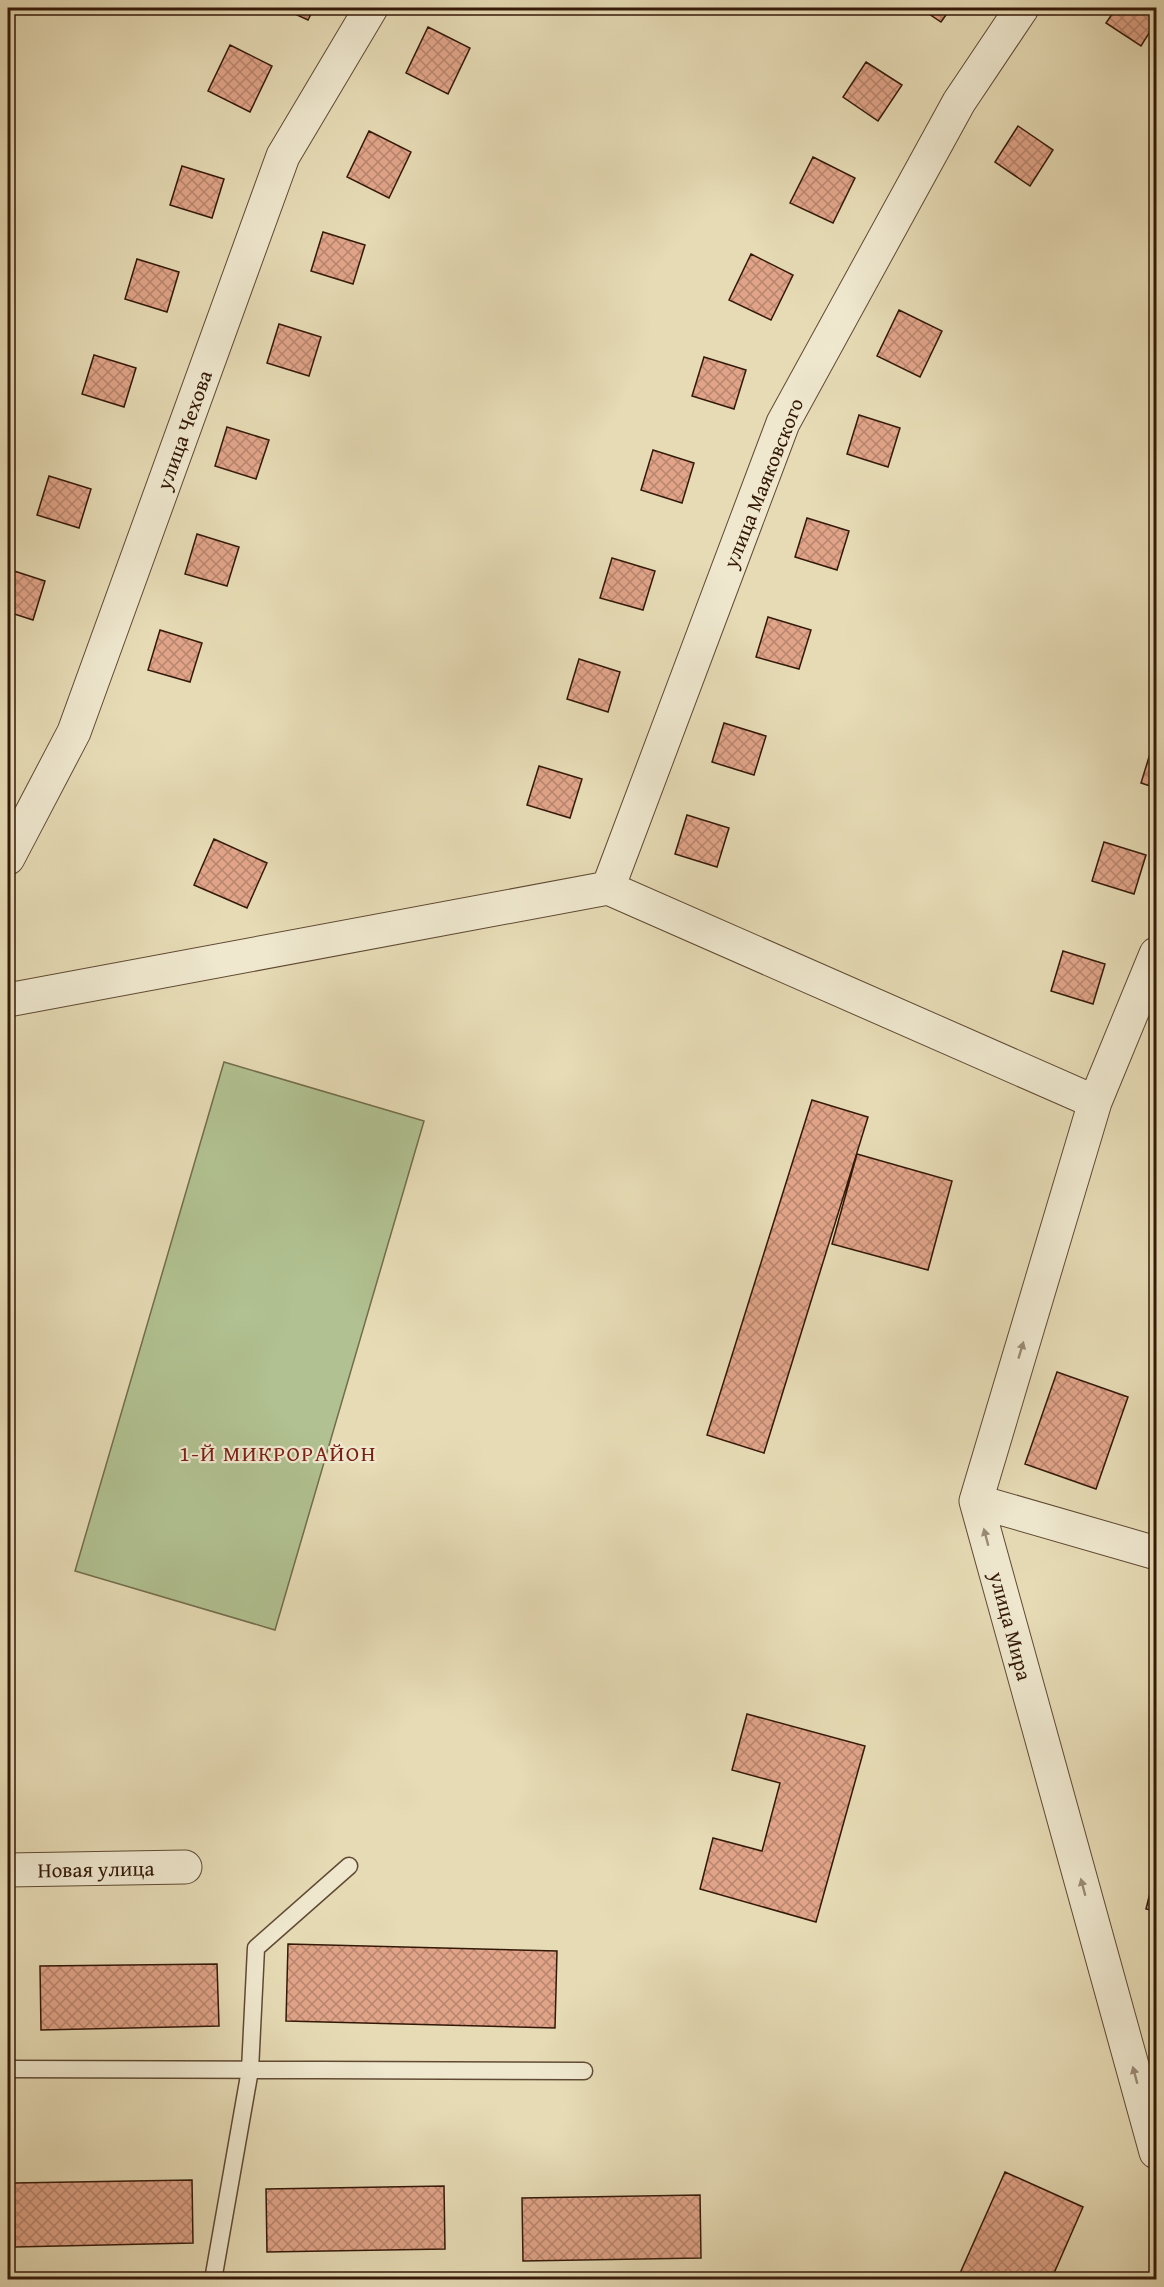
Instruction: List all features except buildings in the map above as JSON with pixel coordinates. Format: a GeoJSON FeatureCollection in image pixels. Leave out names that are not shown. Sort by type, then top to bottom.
{"type":"FeatureCollection","features":[{"type":"Feature","properties":{"kind":"street","name":"улица Чехова"},"geometry":{"type":"LineString","coordinates":[[8,858],[74,732],[284,156],[371,8]]}},
{"type":"Feature","properties":{"kind":"street","name":"улица Маяковского"},"geometry":{"type":"LineString","coordinates":[[608,888],[783,423],[959,102],[1022,8]]}},
{"type":"Feature","properties":{"kind":"street"},"geometry":{"type":"LineString","coordinates":[[8,1000],[608,888],[1095,1102]]}},
{"type":"Feature","properties":{"kind":"street"},"geometry":{"type":"LineString","coordinates":[[1156,954],[1095,1102],[976,1501],[1156,1553]]}},
{"type":"Feature","properties":{"kind":"street","name":"улица Мира"},"geometry":{"type":"LineString","coordinates":[[976,1501],[1156,2152]]}},
{"type":"Feature","properties":{"kind":"street","name":"Новая улица"},"geometry":{"type":"LineString","coordinates":[[8,1870],[185,1867]]}},
{"type":"Feature","properties":{"kind":"lane"},"geometry":{"type":"LineString","coordinates":[[213,2280],[250,2070],[256,1948],[349,1866]]}},
{"type":"Feature","properties":{"kind":"lane"},"geometry":{"type":"LineString","coordinates":[[8,2069],[584,2071]]}},
{"type":"Feature","properties":{"kind":"green space"},"geometry":{"type":"Polygon","coordinates":[[[224,1062],[424,1121],[275,1630],[75,1571],[224,1062]]]}},
{"type":"Feature","properties":{"kind":"district","name":"1-Й МИКРОРАЙОН"},"geometry":{"type":"Point","coordinates":[278,1453]}}]}
